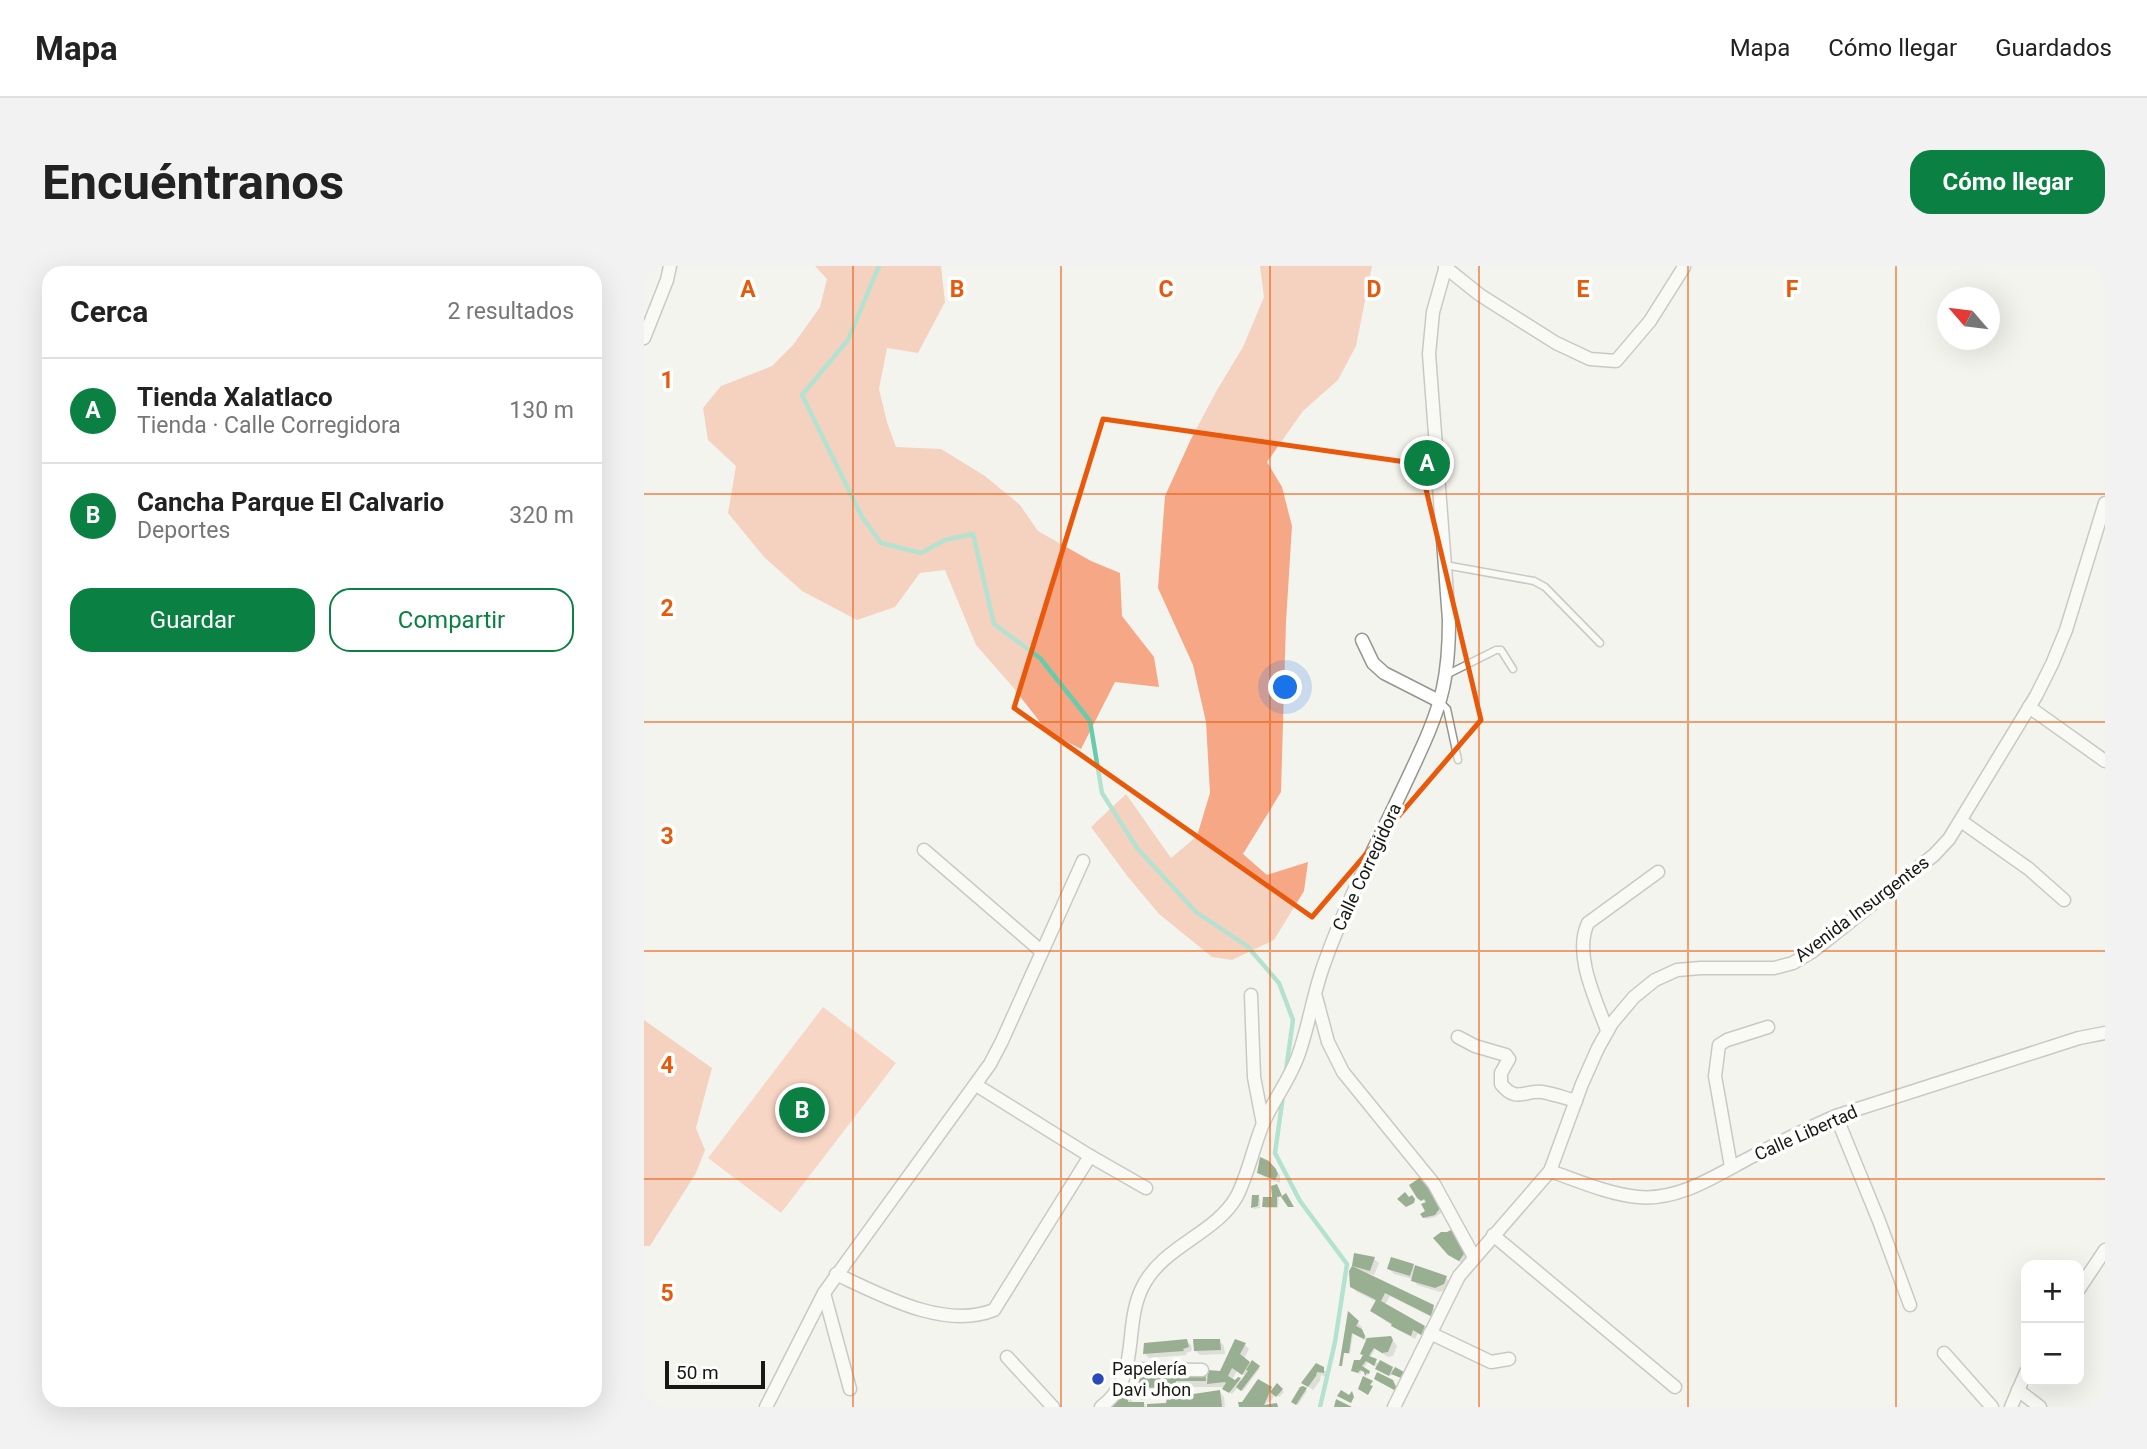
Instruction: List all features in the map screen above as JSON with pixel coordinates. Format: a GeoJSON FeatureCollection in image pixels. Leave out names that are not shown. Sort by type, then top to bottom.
{"type":"FeatureCollection","features":[{"type":"Feature","properties":{"kind":"street"},"geometry":{"type":"LineString","coordinates":[[644,338],[670,266]]}},
{"type":"Feature","properties":{"kind":"street"},"geometry":{"type":"LineString","coordinates":[[1446,267],[1480,295],[1556,343],[1590,359],[1616,361],[1650,321],[1684,267]]}},
{"type":"Feature","properties":{"kind":"street","name":"Calle Corregidora"},"geometry":{"type":"LineString","coordinates":[[1101,1407],[1116,1391],[1127,1368],[1136,1300],[1143,1285],[1164,1258],[1224,1213],[1240,1187],[1263,1124],[1290,1076],[1304,1038],[1314,993],[1336,933],[1414,764],[1439,701],[1449,657],[1449,620],[1429,354],[1433,313],[1446,267]]}},
{"type":"Feature","properties":{"kind":"street","name":"Avenida Insurgentes"},"geometry":{"type":"LineString","coordinates":[[1394,1407],[1448,1293],[1474,1257],[1550,1171],[1598,1048],[1607,1031],[1634,997],[1655,980],[1677,970],[1774,968],[1793,963],[1813,951],[1934,855],[1950,839],[2052,664],[2066,630],[2105,503]]}},
{"type":"Feature","properties":{"kind":"street"},"geometry":{"type":"LineString","coordinates":[[1362,640],[1373,663],[1384,673],[1439,701]]}},
{"type":"Feature","properties":{"kind":"street"},"geometry":{"type":"LineString","coordinates":[[2029,707],[2105,761]]}},
{"type":"Feature","properties":{"kind":"street"},"geometry":{"type":"LineString","coordinates":[[1961,821],[2029,869],[2064,900]]}},
{"type":"Feature","properties":{"kind":"street"},"geometry":{"type":"LineString","coordinates":[[924,850],[1041,951]]}},
{"type":"Feature","properties":{"kind":"street"},"geometry":{"type":"LineString","coordinates":[[766,1407],[824,1293],[976,1085],[1002,1041],[1083,861]]}},
{"type":"Feature","properties":{"kind":"street"},"geometry":{"type":"LineString","coordinates":[[1607,1031],[1585,970],[1583,933],[1588,923],[1658,872]]}},
{"type":"Feature","properties":{"kind":"street"},"geometry":{"type":"LineString","coordinates":[[1314,993],[1328,1042],[1343,1072],[1434,1184],[1474,1257]]}},
{"type":"Feature","properties":{"kind":"street"},"geometry":{"type":"LineString","coordinates":[[1251,995],[1254,1077],[1263,1124]]}},
{"type":"Feature","properties":{"kind":"street"},"geometry":{"type":"LineString","coordinates":[[1731,1167],[1715,1076],[1719,1045],[1768,1027]]}},
{"type":"Feature","properties":{"kind":"street","name":"Calle Libertad"},"geometry":{"type":"LineString","coordinates":[[1550,1171],[1619,1194],[1640,1197],[1674,1194],[1694,1187],[1836,1116],[2079,1038],[2105,1033]]}},
{"type":"Feature","properties":{"kind":"street"},"geometry":{"type":"LineString","coordinates":[[1458,1037],[1475,1046],[1506,1055],[1509,1059],[1501,1073],[1501,1084],[1506,1091],[1520,1095],[1540,1092],[1576,1101]]}},
{"type":"Feature","properties":{"kind":"street"},"geometry":{"type":"LineString","coordinates":[[976,1085],[1146,1188]]}},
{"type":"Feature","properties":{"kind":"street"},"geometry":{"type":"LineString","coordinates":[[1836,1116],[1910,1305]]}},
{"type":"Feature","properties":{"kind":"street"},"geometry":{"type":"LineString","coordinates":[[836,1275],[915,1310],[971,1316],[994,1310],[1090,1156]]}},
{"type":"Feature","properties":{"kind":"street"},"geometry":{"type":"LineString","coordinates":[[1493,1235],[1675,1387]]}},
{"type":"Feature","properties":{"kind":"street"},"geometry":{"type":"LineString","coordinates":[[2084,1282],[2105,1251]]}},
{"type":"Feature","properties":{"kind":"street"},"geometry":{"type":"LineString","coordinates":[[824,1293],[850,1389]]}},
{"type":"Feature","properties":{"kind":"street"},"geometry":{"type":"LineString","coordinates":[[1430,1333],[1491,1362],[1509,1359]]}},
{"type":"Feature","properties":{"kind":"street"},"geometry":{"type":"LineString","coordinates":[[1944,1353],[1992,1407]]}},
{"type":"Feature","properties":{"kind":"street"},"geometry":{"type":"LineString","coordinates":[[1007,1357],[1053,1407]]}},
{"type":"Feature","properties":{"kind":"street"},"geometry":{"type":"LineString","coordinates":[[1127,1368],[1202,1370]]}},
{"type":"Feature","properties":{"kind":"street"},"geometry":{"type":"LineString","coordinates":[[2011,1407],[2021,1383]]}},
{"type":"Feature","properties":{"kind":"street"},"geometry":{"type":"LineString","coordinates":[[2018,1390],[2040,1407]]}},
{"type":"Feature","properties":{"kind":"lane"},"geometry":{"type":"LineString","coordinates":[[1445,565],[1534,581],[1545,587],[1600,643]]}},
{"type":"Feature","properties":{"kind":"lane"},"geometry":{"type":"LineString","coordinates":[[1446,675],[1496,650],[1501,650],[1513,669]]}},
{"type":"Feature","properties":{"kind":"lane"},"geometry":{"type":"LineString","coordinates":[[1439,701],[1447,709],[1458,760]]}},
{"type":"Feature","properties":{"kind":"highlighted area"},"geometry":{"type":"Polygon","coordinates":[[[1103,419],[1420,464],[1481,720],[1312,917],[1014,708],[1103,419]]]}},
{"type":"Feature","properties":{"kind":"shaded area"},"geometry":{"type":"Polygon","coordinates":[[[815,266],[941,266],[945,302],[918,353],[887,348],[879,389],[896,447],[941,449],[985,476],[1020,505],[1038,531],[1091,561],[1120,573],[1122,616],[1154,657],[1159,687],[1115,682],[1081,749],[1047,731],[976,645],[945,570],[920,573],[895,607],[857,620],[802,591],[764,557],[728,513],[736,466],[708,440],[703,408],[721,386],[772,366],[793,345],[820,307],[827,279],[815,266]]]}},
{"type":"Feature","properties":{"kind":"shaded area"},"geometry":{"type":"Polygon","coordinates":[[[1260,266],[1372,266],[1356,346],[1338,380],[1303,411],[1267,462],[1282,487],[1292,526],[1281,792],[1243,854],[1267,875],[1308,862],[1304,891],[1274,940],[1232,960],[1212,957],[1159,914],[1091,827],[1126,794],[1171,858],[1197,836],[1210,793],[1206,722],[1193,665],[1158,588],[1165,496],[1191,439],[1243,347],[1264,297],[1260,266]]]}},
{"type":"Feature","properties":{"kind":"shaded area"},"geometry":{"type":"Polygon","coordinates":[[[823,1007],[896,1063],[781,1213],[708,1158],[823,1007]]]}},
{"type":"Feature","properties":{"kind":"shaded area"},"geometry":{"type":"Polygon","coordinates":[[[644,1020],[712,1068],[696,1128],[705,1150],[696,1173],[650,1246],[644,1246],[644,1020]]]}},
{"type":"Feature","properties":{"kind":"building"},"geometry":{"type":"Polygon","coordinates":[[[1260,1157],[1269,1161],[1276,1169],[1278,1174],[1275,1180],[1257,1173],[1260,1157]]]}},
{"type":"Feature","properties":{"kind":"building"},"geometry":{"type":"Polygon","coordinates":[[[1424,1175],[1443,1204],[1435,1215],[1423,1218],[1420,1214],[1425,1211],[1421,1204],[1426,1202],[1417,1198],[1409,1185],[1424,1175]]]}},
{"type":"Feature","properties":{"kind":"building"},"geometry":{"type":"Polygon","coordinates":[[[1277,1184],[1282,1196],[1277,1197],[1277,1207],[1262,1207],[1263,1197],[1272,1197],[1271,1186],[1277,1184]]]}},
{"type":"Feature","properties":{"kind":"building"},"geometry":{"type":"Polygon","coordinates":[[[1405,1192],[1415,1199],[1414,1203],[1406,1207],[1397,1199],[1405,1192]]]}},
{"type":"Feature","properties":{"kind":"building"},"geometry":{"type":"Polygon","coordinates":[[[1286,1193],[1294,1207],[1288,1207],[1281,1197],[1286,1193]]]}},
{"type":"Feature","properties":{"kind":"building"},"geometry":{"type":"Polygon","coordinates":[[[1252,1195],[1259,1195],[1258,1206],[1251,1208],[1252,1195]]]}},
{"type":"Feature","properties":{"kind":"building"},"geometry":{"type":"Polygon","coordinates":[[[1455,1228],[1466,1251],[1459,1261],[1448,1255],[1433,1238],[1441,1232],[1455,1228]]]}},
{"type":"Feature","properties":{"kind":"building"},"geometry":{"type":"Polygon","coordinates":[[[1354,1253],[1375,1257],[1370,1271],[1352,1266],[1354,1253]]]}},
{"type":"Feature","properties":{"kind":"building"},"geometry":{"type":"Polygon","coordinates":[[[1391,1257],[1414,1264],[1410,1276],[1387,1269],[1391,1257]]]}},
{"type":"Feature","properties":{"kind":"building"},"geometry":{"type":"Polygon","coordinates":[[[1415,1265],[1447,1276],[1444,1284],[1435,1288],[1411,1281],[1415,1265]]]}},
{"type":"Feature","properties":{"kind":"building"},"geometry":{"type":"Polygon","coordinates":[[[1352,1266],[1434,1305],[1431,1316],[1385,1293],[1381,1301],[1425,1326],[1421,1335],[1413,1330],[1411,1336],[1370,1311],[1376,1300],[1350,1287],[1349,1271],[1352,1266]]]}},
{"type":"Feature","properties":{"kind":"building"},"geometry":{"type":"Polygon","coordinates":[[[1348,1311],[1359,1321],[1356,1326],[1362,1329],[1365,1336],[1364,1339],[1352,1333],[1349,1353],[1344,1353],[1342,1366],[1339,1366],[1348,1311]]]}},
{"type":"Feature","properties":{"kind":"building"},"geometry":{"type":"Polygon","coordinates":[[[1391,1336],[1393,1340],[1388,1352],[1382,1353],[1374,1348],[1369,1356],[1377,1359],[1374,1366],[1366,1361],[1362,1366],[1370,1371],[1369,1374],[1365,1376],[1360,1370],[1358,1373],[1351,1371],[1354,1360],[1360,1360],[1363,1355],[1360,1354],[1367,1338],[1391,1336]]]}},
{"type":"Feature","properties":{"kind":"building"},"geometry":{"type":"Polygon","coordinates":[[[1187,1339],[1189,1347],[1183,1349],[1184,1351],[1143,1354],[1144,1343],[1187,1339]]]}},
{"type":"Feature","properties":{"kind":"building"},"geometry":{"type":"Polygon","coordinates":[[[1193,1339],[1220,1339],[1221,1350],[1194,1351],[1193,1339]]]}},
{"type":"Feature","properties":{"kind":"building"},"geometry":{"type":"Polygon","coordinates":[[[1235,1339],[1246,1343],[1240,1354],[1250,1362],[1242,1375],[1232,1368],[1228,1376],[1235,1380],[1241,1378],[1229,1393],[1222,1389],[1225,1382],[1207,1384],[1208,1370],[1220,1371],[1235,1339]]]}},
{"type":"Feature","properties":{"kind":"building"},"geometry":{"type":"Polygon","coordinates":[[[1252,1360],[1260,1366],[1241,1391],[1236,1387],[1248,1371],[1246,1370],[1252,1360]]]}},
{"type":"Feature","properties":{"kind":"building"},"geometry":{"type":"Polygon","coordinates":[[[1380,1360],[1393,1367],[1389,1376],[1375,1369],[1380,1360]]]}},
{"type":"Feature","properties":{"kind":"building"},"geometry":{"type":"Polygon","coordinates":[[[1316,1363],[1324,1367],[1324,1373],[1317,1372],[1308,1387],[1301,1383],[1316,1363]]]}},
{"type":"Feature","properties":{"kind":"building"},"geometry":{"type":"Polygon","coordinates":[[[1395,1367],[1404,1372],[1401,1378],[1391,1374],[1395,1367]]]}},
{"type":"Feature","properties":{"kind":"building"},"geometry":{"type":"Polygon","coordinates":[[[1205,1371],[1206,1381],[1176,1381],[1176,1387],[1137,1388],[1141,1373],[1205,1371]]]}},
{"type":"Feature","properties":{"kind":"building"},"geometry":{"type":"Polygon","coordinates":[[[1377,1372],[1393,1380],[1396,1391],[1374,1379],[1377,1372]]]}},
{"type":"Feature","properties":{"kind":"building"},"geometry":{"type":"Polygon","coordinates":[[[1363,1376],[1373,1381],[1368,1395],[1358,1389],[1363,1376]]]}},
{"type":"Feature","properties":{"kind":"building"},"geometry":{"type":"Polygon","coordinates":[[[1258,1379],[1272,1387],[1264,1405],[1277,1403],[1278,1407],[1239,1407],[1238,1402],[1242,1402],[1258,1379]]]}},
{"type":"Feature","properties":{"kind":"building"},"geometry":{"type":"Polygon","coordinates":[[[1277,1383],[1283,1389],[1276,1397],[1270,1392],[1277,1383]]]}},
{"type":"Feature","properties":{"kind":"building"},"geometry":{"type":"Polygon","coordinates":[[[1303,1386],[1307,1388],[1296,1405],[1291,1402],[1303,1386]]]}},
{"type":"Feature","properties":{"kind":"building"},"geometry":{"type":"Polygon","coordinates":[[[1220,1390],[1222,1407],[1147,1407],[1147,1404],[1166,1403],[1167,1398],[1220,1390]]]}},
{"type":"Feature","properties":{"kind":"building"},"geometry":{"type":"Polygon","coordinates":[[[1341,1390],[1349,1395],[1352,1391],[1354,1397],[1351,1403],[1337,1396],[1341,1390]]]}},
{"type":"Feature","properties":{"kind":"building"},"geometry":{"type":"Polygon","coordinates":[[[1128,1392],[1128,1402],[1144,1402],[1144,1407],[1111,1407],[1117,1395],[1128,1392]]]}},
{"type":"Feature","properties":{"kind":"building"},"geometry":{"type":"Polygon","coordinates":[[[1336,1399],[1352,1407],[1334,1407],[1336,1399]]]}},
{"type":"Feature","properties":{"kind":"waterway"},"geometry":{"type":"LineString","coordinates":[[879,266],[848,340],[802,395],[862,517],[881,543],[921,553],[945,540],[973,534],[994,624],[1040,658],[1090,721],[1102,793],[1137,848],[1196,912],[1247,946],[1279,983],[1293,1020],[1286,1070]]}},
{"type":"Feature","properties":{"kind":"waterway"},"geometry":{"type":"LineString","coordinates":[[1283,1096],[1275,1153],[1300,1201],[1347,1264],[1335,1342],[1320,1407]]}},
{"type":"Feature","properties":{"kind":"place","name":"Tienda Xalatlaco"},"geometry":{"type":"Point","coordinates":[1427,463]}},
{"type":"Feature","properties":{"kind":"place","name":"Cancha Parque El Calvario"},"geometry":{"type":"Point","coordinates":[802,1110]}},
{"type":"Feature","properties":{"kind":"place","name":"Papelería Davi Jhon"},"geometry":{"type":"Point","coordinates":[1098,1379]}}]}
